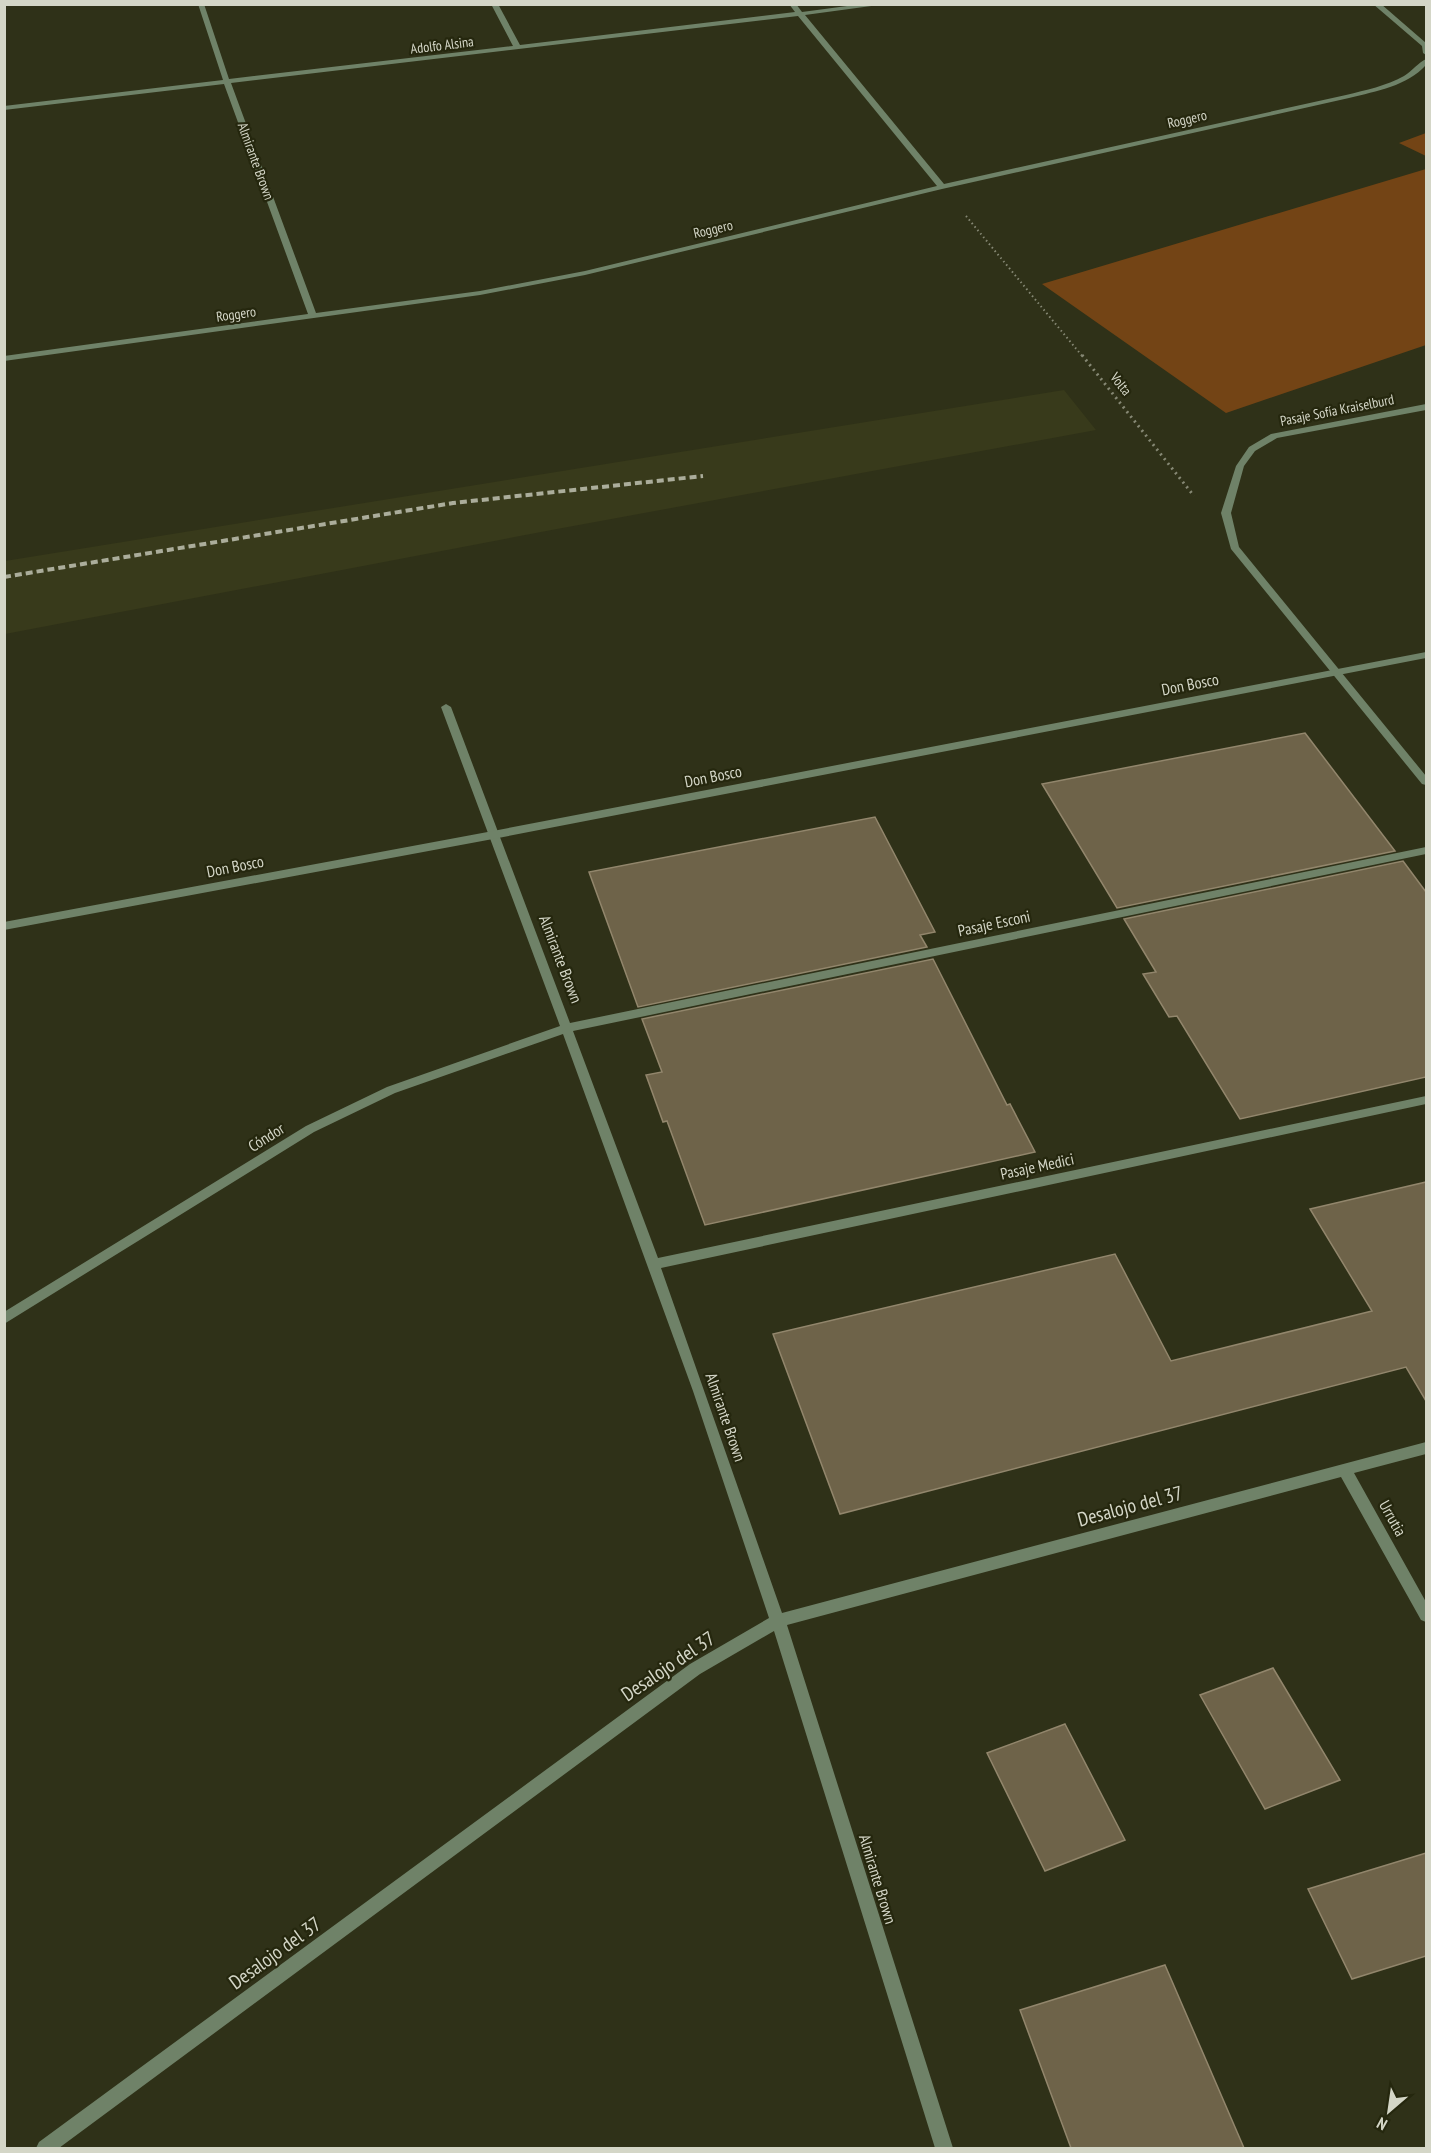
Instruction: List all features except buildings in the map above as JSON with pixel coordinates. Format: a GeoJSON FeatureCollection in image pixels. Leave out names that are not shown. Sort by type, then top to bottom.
{"type":"FeatureCollection","features":[{"type":"Feature","properties":{"kind":"street","name":"Almirante Brown"},"geometry":{"type":"LineString","coordinates":[[201,4],[227,83],[313,317]]}},
{"type":"Feature","properties":{"kind":"street"},"geometry":{"type":"LineString","coordinates":[[494,4],[518,48]]}},
{"type":"Feature","properties":{"kind":"street"},"geometry":{"type":"LineString","coordinates":[[792,4],[942,188]]}},
{"type":"Feature","properties":{"kind":"street","name":"Adolfo Alsina"},"geometry":{"type":"LineString","coordinates":[[4,108],[883,4]]}},
{"type":"Feature","properties":{"kind":"street"},"geometry":{"type":"LineString","coordinates":[[1376,4],[1425,45],[1426,53]]}},
{"type":"Feature","properties":{"kind":"street","name":"Roggero"},"geometry":{"type":"LineString","coordinates":[[4,359],[480,293],[585,273],[942,188],[1347,97],[1390,85],[1417,73],[1426,62]]}},
{"type":"Feature","properties":{"kind":"street","name":"Pasaje Sofía Kraiselburd"},"geometry":{"type":"LineString","coordinates":[[1234,547],[1226,513],[1240,466],[1252,450],[1274,436],[1426,407]]}},
{"type":"Feature","properties":{"kind":"street"},"geometry":{"type":"LineString","coordinates":[[1234,547],[1426,782]]}},
{"type":"Feature","properties":{"kind":"street","name":"Don Bosco"},"geometry":{"type":"LineString","coordinates":[[4,926],[494,835],[1426,655]]}},
{"type":"Feature","properties":{"kind":"street","name":"Almirante Brown"},"geometry":{"type":"LineString","coordinates":[[446,707],[568,1028],[654,1264],[778,1621],[944,2148]]}},
{"type":"Feature","properties":{"kind":"street","name":"Pasaje Esconi"},"geometry":{"type":"LineString","coordinates":[[568,1028],[1426,850]]}},
{"type":"Feature","properties":{"kind":"street","name":"Cóndor"},"geometry":{"type":"LineString","coordinates":[[4,1319],[310,1129],[391,1090],[568,1028]]}},
{"type":"Feature","properties":{"kind":"street","name":"Pasaje Medici"},"geometry":{"type":"LineString","coordinates":[[654,1264],[1426,1100]]}},
{"type":"Feature","properties":{"kind":"street","name":"Desalojo del 37"},"geometry":{"type":"LineString","coordinates":[[45,2148],[695,1669],[778,1621],[1426,1448]]}},
{"type":"Feature","properties":{"kind":"street","name":"Urrutia"},"geometry":{"type":"LineString","coordinates":[[1345,1470],[1426,1616]]}},
{"type":"Feature","properties":{"kind":"path","name":"Volta"},"geometry":{"type":"LineString","coordinates":[[942,188],[1030,292],[1234,547]]}},
{"type":"Feature","properties":{"kind":"shaded area"},"geometry":{"type":"Polygon","coordinates":[[[1426,133],[1426,156],[1399,143],[1426,133]]]}},
{"type":"Feature","properties":{"kind":"shaded area"},"geometry":{"type":"Polygon","coordinates":[[[1426,169],[1426,345],[1226,413],[1042,284],[1426,169]]]}},
{"type":"Feature","properties":{"kind":"shaded area"},"geometry":{"type":"Polygon","coordinates":[[[1064,390],[1096,430],[5,634],[5,561],[1064,390]]]}},
{"type":"Feature","properties":{"kind":"railway"},"geometry":{"type":"LineString","coordinates":[[4,577],[453,503],[703,476]]}}]}
